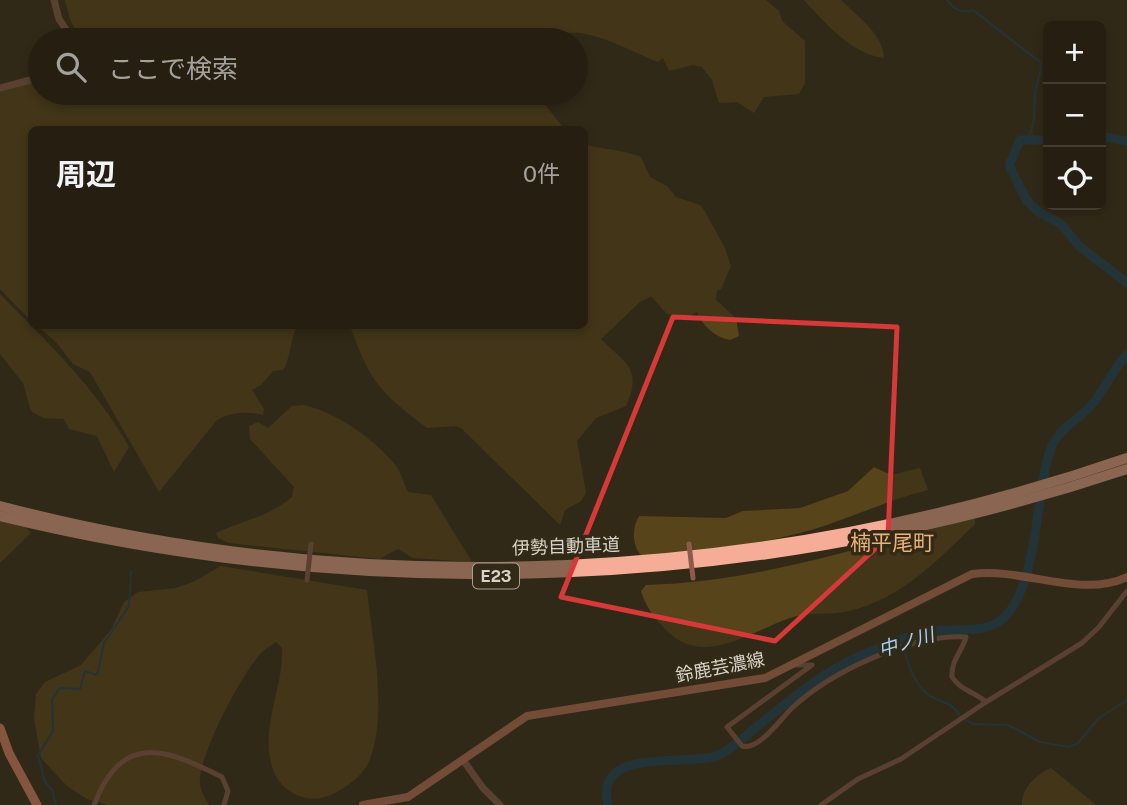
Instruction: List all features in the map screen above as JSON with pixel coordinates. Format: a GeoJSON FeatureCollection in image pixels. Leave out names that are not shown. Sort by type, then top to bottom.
{"type":"FeatureCollection","features":[{"type":"Feature","properties":{"kind":"highway","name":"伊勢自動車道"},"geometry":{"type":"LineString","coordinates":[[1071,482],[1127,458]]}},
{"type":"Feature","properties":{"kind":"highway","name":"伊勢自動車道"},"geometry":{"type":"LineString","coordinates":[[0,516],[101,539],[242,561],[383,573],[496,576],[639,570],[769,555],[899,533],[1071,482],[1127,469]]}},
{"type":"Feature","properties":{"kind":"highway","name":"伊勢自動車道"},"geometry":{"type":"LineString","coordinates":[[0,506],[147,537],[241,551],[341,561],[468,567],[602,563],[749,548],[860,531],[990,506]]}},
{"type":"Feature","properties":{"kind":"main road","name":"鈴鹿芸濃線"},"geometry":{"type":"LineString","coordinates":[[363,805],[408,797],[527,716],[765,678],[972,574],[991,571],[1086,584],[1126,578]]}},
{"type":"Feature","properties":{"kind":"main road"},"geometry":{"type":"LineString","coordinates":[[0,728],[15,766],[37,805]]}},
{"type":"Feature","properties":{"kind":"street"},"geometry":{"type":"LineString","coordinates":[[54,0],[66,28]]}},
{"type":"Feature","properties":{"kind":"street"},"geometry":{"type":"LineString","coordinates":[[0,88],[28,81]]}},
{"type":"Feature","properties":{"kind":"street"},"geometry":{"type":"LineString","coordinates":[[307,580],[311,544]]}},
{"type":"Feature","properties":{"kind":"street"},"geometry":{"type":"LineString","coordinates":[[689,544],[693,578]]}},
{"type":"Feature","properties":{"kind":"street"},"geometry":{"type":"LineString","coordinates":[[821,805],[845,787],[901,759],[986,702],[1082,643],[1106,619],[1127,591]]}},
{"type":"Feature","properties":{"kind":"street"},"geometry":{"type":"LineString","coordinates":[[792,665],[812,665],[774,696],[727,727],[742,746],[754,745],[792,708],[863,662],[936,636],[966,636],[963,648],[953,661],[952,677],[962,690],[974,692],[986,702]]}},
{"type":"Feature","properties":{"kind":"street"},"geometry":{"type":"LineString","coordinates":[[94,805],[98,791],[119,765],[129,756],[147,750],[169,755],[222,777],[228,791],[225,805]]}},
{"type":"Feature","properties":{"kind":"street"},"geometry":{"type":"LineString","coordinates":[[463,760],[483,788],[500,805]]}},
{"type":"Feature","properties":{"kind":"highlighted area"},"geometry":{"type":"Polygon","coordinates":[[[673,317],[897,327],[888,537],[775,641],[561,597],[673,317]]]}},
{"type":"Feature","properties":{"kind":"shaded area"},"geometry":{"type":"Polygon","coordinates":[[[65,0],[766,0],[779,11],[782,21],[805,41],[805,83],[799,94],[764,97],[754,113],[737,102],[719,103],[712,80],[702,67],[693,65],[669,71],[663,58],[658,62],[588,34],[588,28],[75,28],[65,0]]]}},
{"type":"Feature","properties":{"kind":"shaded area"},"geometry":{"type":"Polygon","coordinates":[[[804,0],[841,0],[874,33],[883,49],[884,58],[861,51],[851,44],[830,28],[804,0]]]}},
{"type":"Feature","properties":{"kind":"shaded area"},"geometry":{"type":"Polygon","coordinates":[[[28,80],[28,105],[545,105],[562,126],[28,126],[28,318],[0,289],[0,91],[28,80]]]}},
{"type":"Feature","properties":{"kind":"shaded area"},"geometry":{"type":"Polygon","coordinates":[[[588,145],[641,157],[650,177],[667,186],[676,197],[700,205],[725,248],[731,266],[721,289],[717,291],[716,300],[736,318],[739,336],[730,340],[719,336],[705,326],[697,312],[684,318],[667,314],[651,296],[640,302],[601,339],[629,367],[633,383],[631,393],[626,406],[596,418],[577,441],[586,493],[581,501],[565,510],[560,525],[462,429],[456,426],[427,428],[398,404],[378,384],[364,361],[351,329],[588,329],[588,145]]]}},
{"type":"Feature","properties":{"kind":"shaded area"},"geometry":{"type":"Polygon","coordinates":[[[0,294],[28,323],[28,329],[34,329],[70,366],[116,425],[129,447],[114,472],[97,436],[69,429],[64,419],[43,418],[31,411],[23,383],[0,354],[0,294]]]}},
{"type":"Feature","properties":{"kind":"shaded area"},"geometry":{"type":"Polygon","coordinates":[[[41,329],[296,329],[283,370],[273,371],[261,385],[252,390],[264,409],[263,415],[239,413],[216,421],[159,492],[90,372],[73,364],[56,342],[41,329]]]}},
{"type":"Feature","properties":{"kind":"shaded area"},"geometry":{"type":"Polygon","coordinates":[[[304,405],[341,420],[375,444],[396,466],[408,492],[431,495],[472,562],[413,558],[398,549],[379,559],[229,543],[218,538],[216,533],[265,514],[292,497],[294,487],[250,439],[249,426],[258,422],[268,428],[292,406],[304,405]]]}},
{"type":"Feature","properties":{"kind":"shaded area"},"geometry":{"type":"Polygon","coordinates":[[[874,467],[891,475],[920,468],[928,490],[811,530],[772,539],[652,555],[641,555],[636,547],[634,531],[639,516],[726,518],[743,511],[800,508],[848,491],[874,467]]]}},
{"type":"Feature","properties":{"kind":"shaded area"},"geometry":{"type":"Polygon","coordinates":[[[975,518],[975,524],[933,564],[902,588],[885,597],[849,611],[797,616],[725,644],[693,646],[678,640],[653,614],[641,591],[646,585],[771,570],[975,518]]]}},
{"type":"Feature","properties":{"kind":"shaded area"},"geometry":{"type":"Polygon","coordinates":[[[0,521],[24,526],[31,533],[0,563],[0,521]]]}},
{"type":"Feature","properties":{"kind":"shaded area"},"geometry":{"type":"Polygon","coordinates":[[[221,566],[367,590],[378,698],[375,740],[368,764],[350,783],[323,798],[296,795],[280,782],[271,765],[269,744],[271,716],[282,662],[282,648],[276,642],[255,661],[234,694],[213,736],[205,756],[200,785],[209,805],[108,805],[87,799],[67,786],[41,758],[34,719],[36,694],[45,682],[81,665],[111,630],[124,602],[138,592],[176,588],[221,566]]]}},
{"type":"Feature","properties":{"kind":"shaded area"},"geometry":{"type":"Polygon","coordinates":[[[1051,768],[1096,805],[1022,805],[1024,793],[1031,782],[1051,768]]]}},
{"type":"Feature","properties":{"kind":"waterway"},"geometry":{"type":"LineString","coordinates":[[947,0],[958,10],[973,10],[1040,62],[1033,122],[1028,138]]}},
{"type":"Feature","properties":{"kind":"waterway","name":"中ノ川"},"geometry":{"type":"LineString","coordinates":[[1106,137],[1127,141]]}},
{"type":"Feature","properties":{"kind":"waterway","name":"中ノ川"},"geometry":{"type":"LineString","coordinates":[[1043,140],[1020,140],[1009,165],[1027,201],[1039,212],[1061,224],[1079,246],[1127,283]]}},
{"type":"Feature","properties":{"kind":"waterway","name":"中ノ川"},"geometry":{"type":"LineString","coordinates":[[608,805],[607,786],[616,773],[630,766],[708,758],[721,754],[735,746],[805,689],[845,663],[916,634],[942,630],[972,630],[993,625],[1008,613],[1020,595],[1028,571],[1051,448],[1059,434],[1094,402],[1127,354]]}},
{"type":"Feature","properties":{"kind":"waterway"},"geometry":{"type":"LineString","coordinates":[[56,805],[52,790],[45,782],[38,755],[53,731],[52,699],[60,688],[80,689],[85,671],[96,675],[98,672],[104,643],[129,606],[131,571]]}},
{"type":"Feature","properties":{"kind":"waterway"},"geometry":{"type":"LineString","coordinates":[[901,642],[920,687],[932,697],[951,706],[960,715]]}},
{"type":"Feature","properties":{"kind":"waterway"},"geometry":{"type":"LineString","coordinates":[[964,719],[973,724],[1008,725],[1040,742],[1069,747],[1077,744],[1099,718],[1127,700]]}},
{"type":"Feature","properties":{"kind":"district","name":"楠平尾町"},"geometry":{"type":"Point","coordinates":[892,542]}}]}
